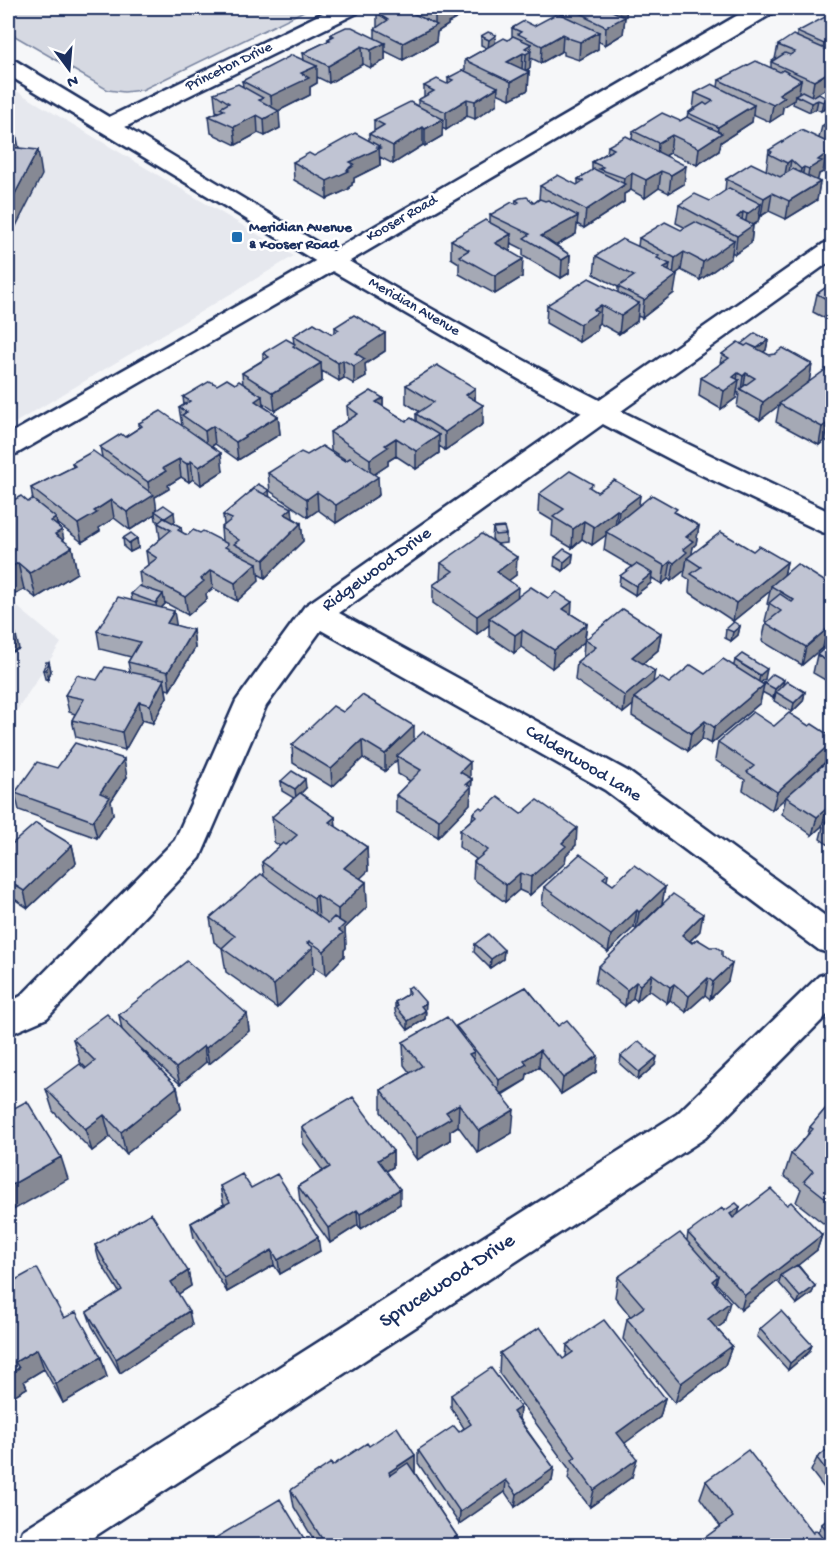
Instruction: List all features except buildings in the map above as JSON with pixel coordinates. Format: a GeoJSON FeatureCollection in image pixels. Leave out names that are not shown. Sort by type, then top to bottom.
{"type":"FeatureCollection","features":[{"type":"Feature","properties":{"kind":"street","name":"Princeton Drive"},"geometry":{"type":"LineString","coordinates":[[109,126],[348,8]]}},
{"type":"Feature","properties":{"kind":"street","name":"Kooser Road"},"geometry":{"type":"LineString","coordinates":[[8,447],[296,283],[331,260],[765,8]]}},
{"type":"Feature","properties":{"kind":"street","name":"Meridian Avenue"},"geometry":{"type":"LineString","coordinates":[[8,66],[331,260],[544,382],[695,460],[832,525]]}},
{"type":"Feature","properties":{"kind":"street","name":"Ridgewood Drive"},"geometry":{"type":"LineString","coordinates":[[8,1020],[34,1007],[188,848],[252,701],[316,614],[832,249]]}},
{"type":"Feature","properties":{"kind":"street","name":"Calderwood Lane"},"geometry":{"type":"LineString","coordinates":[[316,614],[617,781],[832,940]]}},
{"type":"Feature","properties":{"kind":"street","name":"Sprucewood Drive"},"geometry":{"type":"LineString","coordinates":[[39,1545],[691,1125],[832,987]]}},
{"type":"Feature","properties":{"kind":"shaded area"},"geometry":{"type":"Polygon","coordinates":[[[8,8],[310,8],[142,90],[124,92],[108,90],[8,32],[8,8]]]}},
{"type":"Feature","properties":{"kind":"shaded area"},"geometry":{"type":"Polygon","coordinates":[[[8,86],[294,256],[8,427],[8,86]]]}},
{"type":"Feature","properties":{"kind":"shaded area"},"geometry":{"type":"Polygon","coordinates":[[[8,599],[61,643],[8,724],[8,599]]]}},
{"type":"Feature","properties":{"kind":"place","name":"Meridian Avenue & Kooser Road"},"geometry":{"type":"Point","coordinates":[237,237]}}]}
